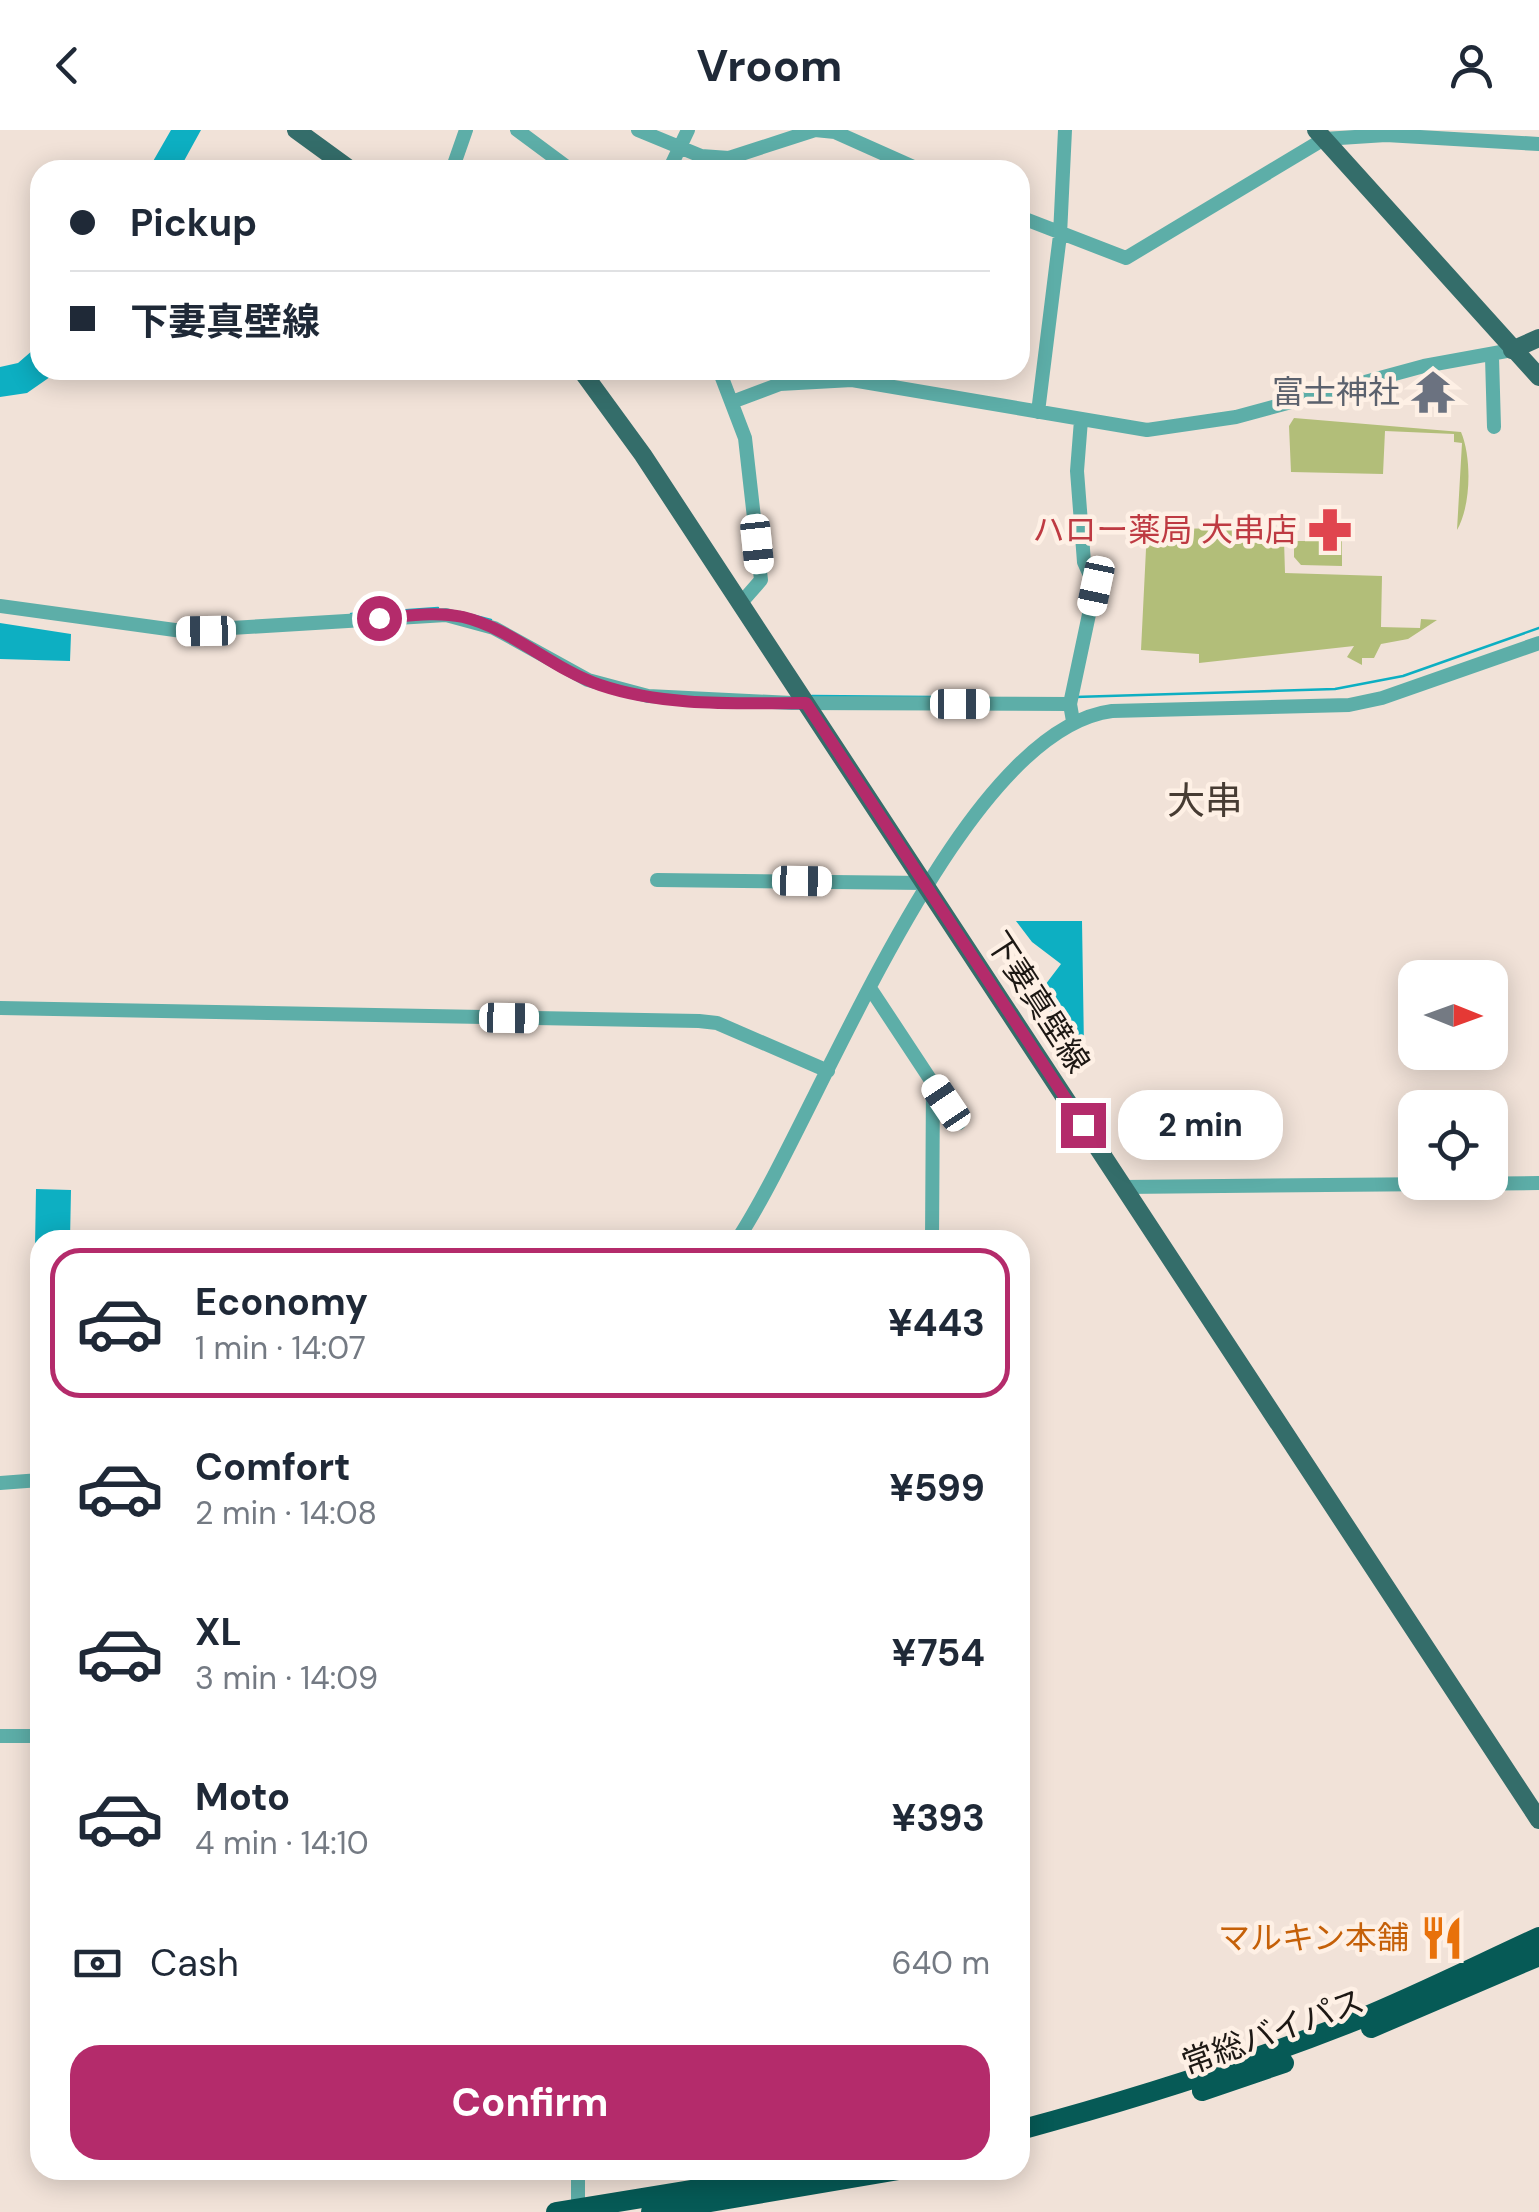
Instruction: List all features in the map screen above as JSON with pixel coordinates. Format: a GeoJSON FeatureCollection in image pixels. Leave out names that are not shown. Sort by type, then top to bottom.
{"type":"FeatureCollection","features":[{"type":"Feature","properties":{"kind":"highway","name":"常総バイパス"},"geometry":{"type":"LineString","coordinates":[[1030,2127],[1138,2098],[1256,2058],[1539,1937]]}},
{"type":"Feature","properties":{"kind":"highway","name":"常総バイパス"},"geometry":{"type":"LineString","coordinates":[[1030,2141],[1256,2074],[1539,1956]]}},
{"type":"Feature","properties":{"kind":"highway"},"geometry":{"type":"LineString","coordinates":[[556,2212],[755,2180]]}},
{"type":"Feature","properties":{"kind":"highway"},"geometry":{"type":"LineString","coordinates":[[651,2212],[751,2204],[856,2180]]}},
{"type":"Feature","properties":{"kind":"main road"},"geometry":{"type":"LineString","coordinates":[[296,130],[338,160]]}},
{"type":"Feature","properties":{"kind":"main road"},"geometry":{"type":"LineString","coordinates":[[1320,135],[1539,377]]}},
{"type":"Feature","properties":{"kind":"main road"},"geometry":{"type":"LineString","coordinates":[[1512,350],[1539,338]]}},
{"type":"Feature","properties":{"kind":"main road","name":"下妻真壁線"},"geometry":{"type":"LineString","coordinates":[[590,380],[606,399],[1539,1820]]}},
{"type":"Feature","properties":{"kind":"street"},"geometry":{"type":"LineString","coordinates":[[456,160],[466,130]]}},
{"type":"Feature","properties":{"kind":"street"},"geometry":{"type":"LineString","coordinates":[[517,130],[558,160]]}},
{"type":"Feature","properties":{"kind":"street"},"geometry":{"type":"LineString","coordinates":[[638,130],[679,149],[729,158],[814,130],[835,132],[898,160]]}},
{"type":"Feature","properties":{"kind":"street"},"geometry":{"type":"LineString","coordinates":[[674,160],[688,130]]}},
{"type":"Feature","properties":{"kind":"street"},"geometry":{"type":"LineString","coordinates":[[1038,412],[1060,235],[1066,130]]}},
{"type":"Feature","properties":{"kind":"street"},"geometry":{"type":"LineString","coordinates":[[1030,221],[1126,258],[1320,135],[1539,144]]}},
{"type":"Feature","properties":{"kind":"street"},"geometry":{"type":"LineString","coordinates":[[732,402],[780,384],[852,380],[1148,430],[1219,420],[1324,397],[1424,366],[1492,357],[1512,350]]}},
{"type":"Feature","properties":{"kind":"street"},"geometry":{"type":"LineString","coordinates":[[1492,357],[1494,427]]}},
{"type":"Feature","properties":{"kind":"street"},"geometry":{"type":"LineString","coordinates":[[723,380],[745,438],[761,580],[740,604]]}},
{"type":"Feature","properties":{"kind":"street"},"geometry":{"type":"LineString","coordinates":[[1073,721],[1070,700],[1096,586],[1084,562],[1078,471],[1081,420]]}},
{"type":"Feature","properties":{"kind":"street"},"geometry":{"type":"LineString","coordinates":[[0,606],[182,631],[446,615],[494,628],[575,675],[618,690],[678,700],[1070,700]]}},
{"type":"Feature","properties":{"kind":"street"},"geometry":{"type":"LineString","coordinates":[[741,1230],[924,883],[1022,761],[1073,721],[1112,711],[1349,704],[1425,684],[1539,643]]}},
{"type":"Feature","properties":{"kind":"street"},"geometry":{"type":"LineString","coordinates":[[658,880],[924,883]]}},
{"type":"Feature","properties":{"kind":"street"},"geometry":{"type":"LineString","coordinates":[[870,988],[959,1123]]}},
{"type":"Feature","properties":{"kind":"street"},"geometry":{"type":"LineString","coordinates":[[0,1008],[699,1021],[718,1023],[828,1071]]}},
{"type":"Feature","properties":{"kind":"street"},"geometry":{"type":"LineString","coordinates":[[932,1230],[933,1084]]}},
{"type":"Feature","properties":{"kind":"street"},"geometry":{"type":"LineString","coordinates":[[1124,1187],[1539,1183]]}},
{"type":"Feature","properties":{"kind":"street"},"geometry":{"type":"LineString","coordinates":[[0,1483],[30,1481]]}},
{"type":"Feature","properties":{"kind":"street"},"geometry":{"type":"LineString","coordinates":[[0,1736],[30,1736]]}},
{"type":"Feature","properties":{"kind":"street"},"geometry":{"type":"LineString","coordinates":[[578,2180],[578,2210]]}},
{"type":"Feature","properties":{"kind":"green space"},"geometry":{"type":"Polygon","coordinates":[[[1294,418],[1461,432],[1468,482],[1457,530],[1462,443],[1454,442],[1454,434],[1385,431],[1383,474],[1291,472],[1289,426],[1294,418]]]}},
{"type":"Feature","properties":{"kind":"green space"},"geometry":{"type":"Polygon","coordinates":[[[1257,528],[1284,540],[1285,573],[1382,576],[1381,627],[1420,628],[1421,619],[1437,620],[1408,639],[1381,644],[1374,658],[1362,658],[1362,665],[1347,657],[1354,646],[1199,663],[1199,654],[1141,650],[1147,529],[1257,528]]]}},
{"type":"Feature","properties":{"kind":"green space"},"geometry":{"type":"Polygon","coordinates":[[[1294,541],[1342,541],[1342,566],[1301,565],[1294,557],[1294,541]]]}},
{"type":"Feature","properties":{"kind":"water"},"geometry":{"type":"Polygon","coordinates":[[[171,130],[201,130],[184,160],[154,160],[171,130]]]}},
{"type":"Feature","properties":{"kind":"water"},"geometry":{"type":"Polygon","coordinates":[[[30,353],[30,380],[46,380],[27,393],[0,397],[0,367],[18,363],[30,353]]]}},
{"type":"Feature","properties":{"kind":"water"},"geometry":{"type":"Polygon","coordinates":[[[0,623],[71,634],[70,661],[0,659],[0,623]]]}},
{"type":"Feature","properties":{"kind":"water"},"geometry":{"type":"Polygon","coordinates":[[[1016,921],[1082,921],[1084,1048],[1065,1061],[1033,1010],[1040,1001],[1036,997],[1061,964],[1032,942],[1016,921]]]}},
{"type":"Feature","properties":{"kind":"water"},"geometry":{"type":"Polygon","coordinates":[[[36,1189],[71,1190],[70,1230],[35,1230],[36,1189]]]}},
{"type":"Feature","properties":{"kind":"waterway"},"geometry":{"type":"LineString","coordinates":[[351,614],[438,608]]}},
{"type":"Feature","properties":{"kind":"waterway"},"geometry":{"type":"LineString","coordinates":[[460,612],[491,620]]}},
{"type":"Feature","properties":{"kind":"waterway"},"geometry":{"type":"LineString","coordinates":[[1075,697],[1335,689],[1403,676],[1539,628]]}},
{"type":"Feature","properties":{"kind":"waterway"},"geometry":{"type":"LineString","coordinates":[[812,696],[932,697]]}},
{"type":"Feature","properties":{"kind":"place","name":"富士神社"},"geometry":{"type":"Point","coordinates":[1433,392]}},
{"type":"Feature","properties":{"kind":"place","name":"ハロー薬局 大串店"},"geometry":{"type":"Point","coordinates":[1330,530]}},
{"type":"Feature","properties":{"kind":"place","name":"マルキン本舗"},"geometry":{"type":"Point","coordinates":[1442,1938]}},
{"type":"Feature","properties":{"kind":"district","name":"大串"},"geometry":{"type":"Point","coordinates":[1205,801]}},
{"type":"Feature","properties":{"kind":"route"},"geometry":{"type":"LineString","coordinates":[[379,618],[430,614],[468,618],[510,636],[575,675],[648,696],[806,703],[1083,1125]]}}]}
